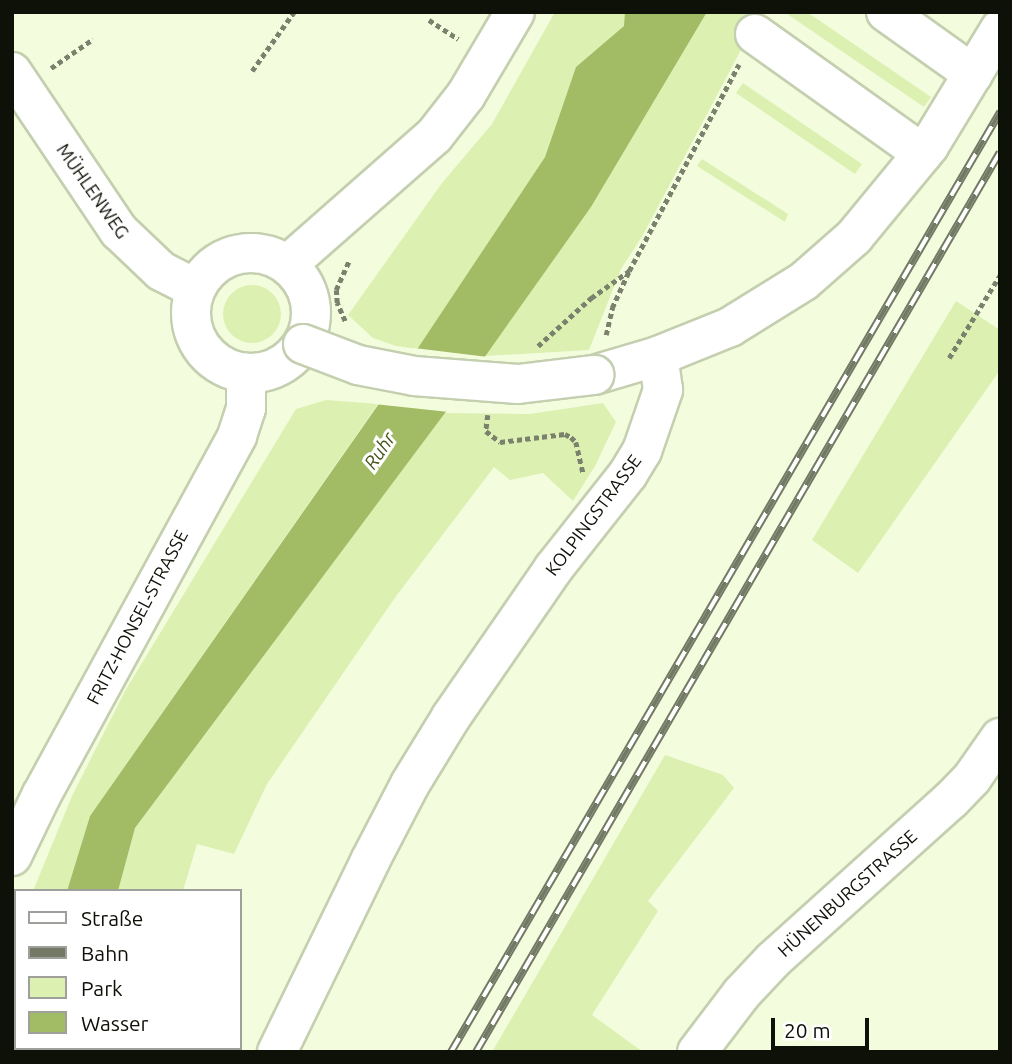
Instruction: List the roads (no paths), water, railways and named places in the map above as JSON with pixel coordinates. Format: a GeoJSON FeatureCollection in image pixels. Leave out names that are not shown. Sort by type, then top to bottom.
{"type":"FeatureCollection","features":[{"type":"Feature","properties":{"kind":"street"},"geometry":{"type":"LineString","coordinates":[[287,265],[433,136],[466,94],[515,12]]}},
{"type":"Feature","properties":{"kind":"street"},"geometry":{"type":"LineString","coordinates":[[886,12],[973,74]]}},
{"type":"Feature","properties":{"kind":"street"},"geometry":{"type":"LineString","coordinates":[[303,344],[358,365],[414,376],[518,384],[600,358],[658,356],[730,327],[804,281],[854,237],[923,154],[1000,29]]}},
{"type":"Feature","properties":{"kind":"street"},"geometry":{"type":"LineString","coordinates":[[755,34],[923,154]]}},
{"type":"Feature","properties":{"kind":"street","name":"MÜHLENWEG"},"geometry":{"type":"LineString","coordinates":[[18,80],[119,231],[161,271],[196,289]]}},
{"type":"Feature","properties":{"kind":"street"},"geometry":{"type":"LineString","coordinates":[[254,253],[271,256],[287,265],[304,285],[311,310],[303,344],[279,368],[246,374],[227,369],[211,359],[199,344],[192,326],[190,307],[205,273],[219,262],[236,255],[254,253]]}},
{"type":"Feature","properties":{"kind":"street","name":"KOLPINGSTRASSE"},"geometry":{"type":"LineString","coordinates":[[277,1052],[305,988],[410,784],[451,717],[552,569],[628,474],[642,451],[663,390],[658,356]]}},
{"type":"Feature","properties":{"kind":"street","name":"FRITZ-HONSEL-STRASSE"},"geometry":{"type":"LineString","coordinates":[[12,856],[47,784],[237,436],[246,408],[246,374]]}},
{"type":"Feature","properties":{"kind":"street","name":"HÜNENBURGSTRASSE"},"geometry":{"type":"LineString","coordinates":[[697,1052],[742,993],[773,960],[951,800],[996,755]]}},
{"type":"Feature","properties":{"kind":"water","name":"Ruhr"},"geometry":{"type":"Polygon","coordinates":[[[625,12],[707,12],[591,207],[445,413],[135,828],[119,889],[68,889],[90,816],[418,348],[545,157],[576,67],[624,26],[625,12]]]}},
{"type":"Feature","properties":{"kind":"water"},"geometry":{"type":"Polygon","coordinates":[[[18,1050],[76,1050],[75,1052],[18,1050]]]}},
{"type":"Feature","properties":{"kind":"railway"},"geometry":{"type":"LineString","coordinates":[[451,1052],[1000,112]]}},
{"type":"Feature","properties":{"kind":"railway"},"geometry":{"type":"LineString","coordinates":[[476,1052],[1000,152]]}}]}
